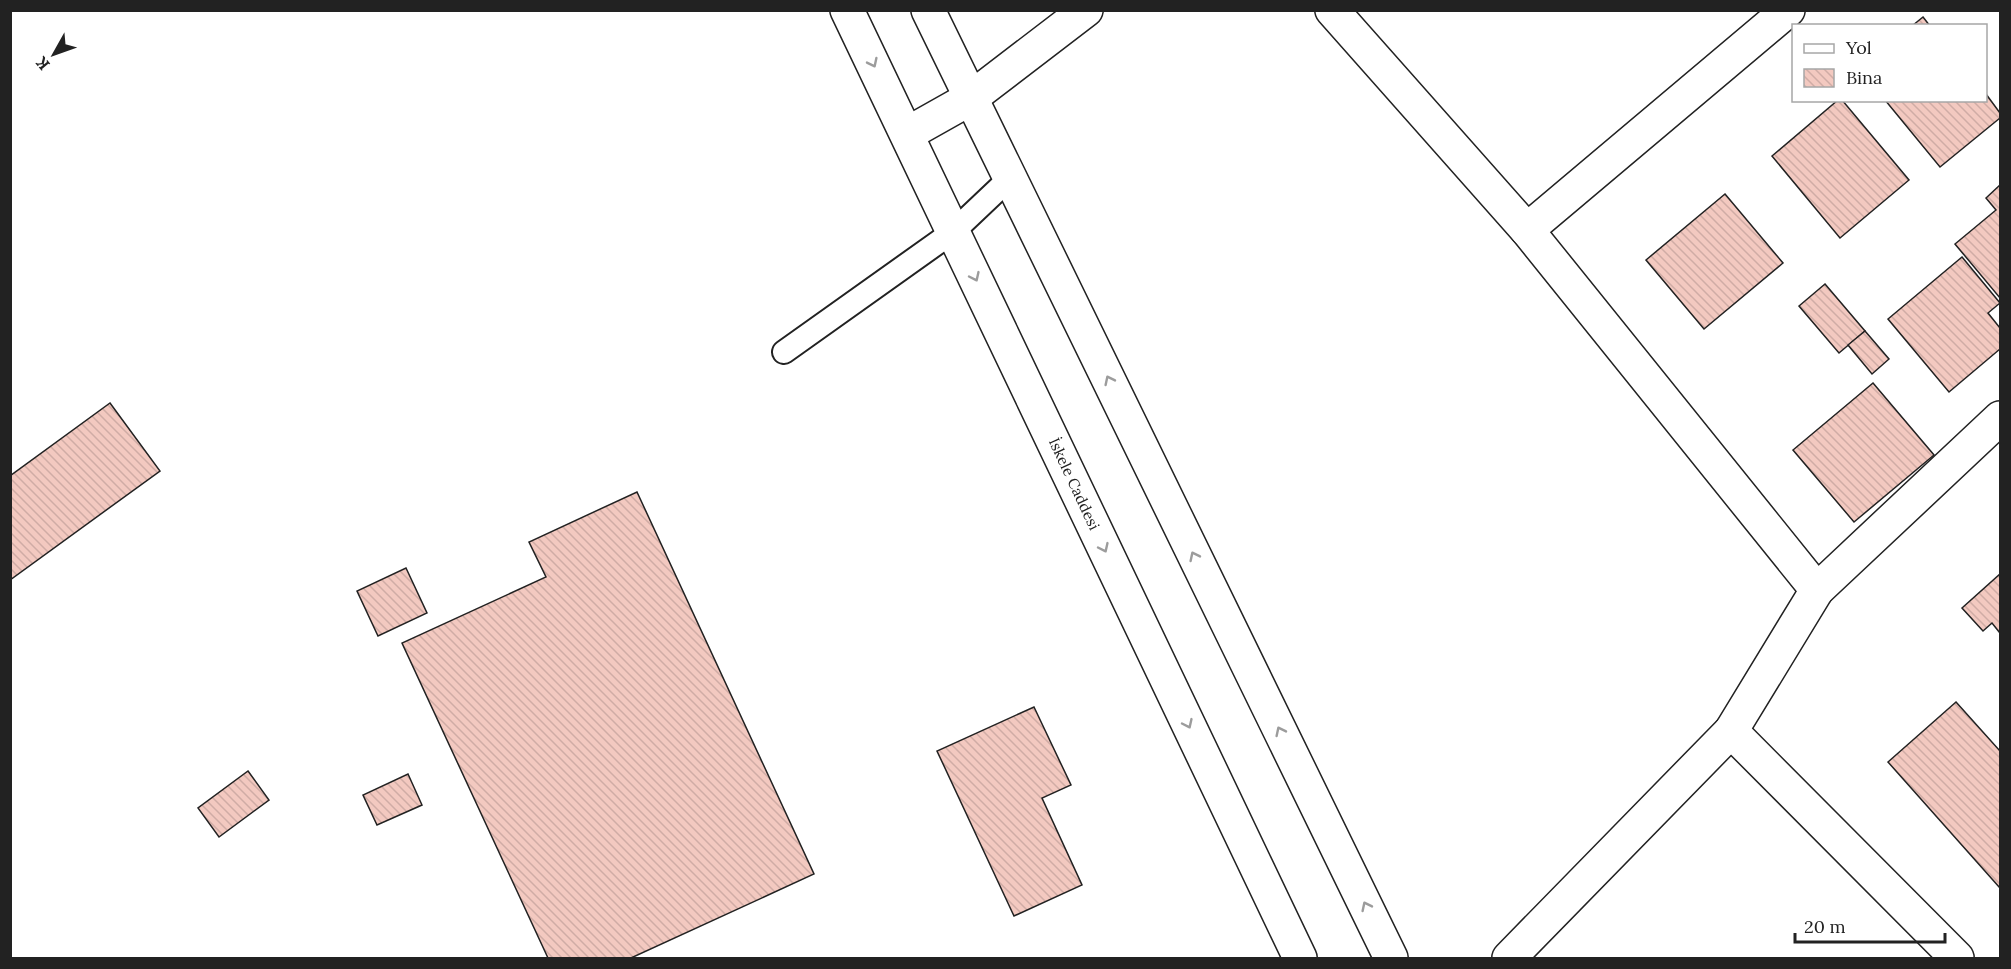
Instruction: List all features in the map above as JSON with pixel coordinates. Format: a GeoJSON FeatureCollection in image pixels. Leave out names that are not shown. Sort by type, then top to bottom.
{"type":"FeatureCollection","features":[{"type":"Feature","properties":{"kind":"street","name":"İskele Caddesi"},"geometry":{"type":"LineString","coordinates":[[847,10],[1300,958]]}},
{"type":"Feature","properties":{"kind":"street"},"geometry":{"type":"LineString","coordinates":[[928,10],[1391,958]]}},
{"type":"Feature","properties":{"kind":"street"},"geometry":{"type":"LineString","coordinates":[[907,134],[971,98],[1086,10]]}},
{"type":"Feature","properties":{"kind":"street"},"geometry":{"type":"LineString","coordinates":[[1332,10],[1527,230],[1817,590]]}},
{"type":"Feature","properties":{"kind":"street"},"geometry":{"type":"LineString","coordinates":[[1527,230],[1788,10]]}},
{"type":"Feature","properties":{"kind":"street"},"geometry":{"type":"LineString","coordinates":[[1509,958],[1731,731],[1817,590],[2001,418]]}},
{"type":"Feature","properties":{"kind":"street"},"geometry":{"type":"LineString","coordinates":[[1731,731],[1957,958]]}},
{"type":"Feature","properties":{"kind":"lane"},"geometry":{"type":"LineString","coordinates":[[784,352],[954,231],[1010,178]]}},
{"type":"Feature","properties":{"kind":"building"},"geometry":{"type":"Polygon","coordinates":[[[1923,17],[1928,24],[1914,24],[1923,17]]]}},
{"type":"Feature","properties":{"kind":"building"},"geometry":{"type":"Polygon","coordinates":[[[1987,95],[2000,113],[2000,118],[1940,167],[1887,102],[1987,102],[1987,95]]]}},
{"type":"Feature","properties":{"kind":"building"},"geometry":{"type":"Polygon","coordinates":[[[1836,102],[1844,102],[1909,180],[1840,238],[1772,156],[1836,102]]]}},
{"type":"Feature","properties":{"kind":"building"},"geometry":{"type":"Polygon","coordinates":[[[2000,185],[2000,298],[1955,244],[1996,210],[1986,198],[2000,185]]]}},
{"type":"Feature","properties":{"kind":"building"},"geometry":{"type":"Polygon","coordinates":[[[1725,194],[1783,263],[1704,329],[1646,260],[1725,194]]]}},
{"type":"Feature","properties":{"kind":"building"},"geometry":{"type":"Polygon","coordinates":[[[1962,257],[2000,303],[1988,313],[2000,328],[2000,349],[1949,392],[1888,319],[1962,257]]]}},
{"type":"Feature","properties":{"kind":"building"},"geometry":{"type":"Polygon","coordinates":[[[1825,284],[1865,331],[1839,353],[1799,306],[1825,284]]]}},
{"type":"Feature","properties":{"kind":"building"},"geometry":{"type":"Polygon","coordinates":[[[1865,331],[1889,359],[1872,374],[1848,345],[1865,331]]]}},
{"type":"Feature","properties":{"kind":"building"},"geometry":{"type":"Polygon","coordinates":[[[1873,383],[1934,455],[1854,522],[1793,450],[1873,383]]]}},
{"type":"Feature","properties":{"kind":"building"},"geometry":{"type":"Polygon","coordinates":[[[110,403],[160,471],[10,580],[10,476],[110,403]]]}},
{"type":"Feature","properties":{"kind":"building"},"geometry":{"type":"Polygon","coordinates":[[[637,492],[814,874],[631,958],[548,958],[402,643],[546,577],[529,542],[637,492]]]}},
{"type":"Feature","properties":{"kind":"building"},"geometry":{"type":"Polygon","coordinates":[[[406,568],[427,613],[378,636],[357,591],[406,568]]]}},
{"type":"Feature","properties":{"kind":"building"},"geometry":{"type":"Polygon","coordinates":[[[2000,574],[2000,633],[1992,623],[1983,631],[1962,608],[2000,574]]]}},
{"type":"Feature","properties":{"kind":"building"},"geometry":{"type":"Polygon","coordinates":[[[1956,702],[2000,751],[2000,888],[1888,762],[1956,702]]]}},
{"type":"Feature","properties":{"kind":"building"},"geometry":{"type":"Polygon","coordinates":[[[1034,707],[1071,785],[1042,798],[1082,885],[1014,916],[937,751],[1034,707]]]}},
{"type":"Feature","properties":{"kind":"building"},"geometry":{"type":"Polygon","coordinates":[[[248,771],[269,800],[219,837],[198,808],[248,771]]]}},
{"type":"Feature","properties":{"kind":"building"},"geometry":{"type":"Polygon","coordinates":[[[408,774],[422,805],[377,825],[363,795],[408,774]]]}}]}
